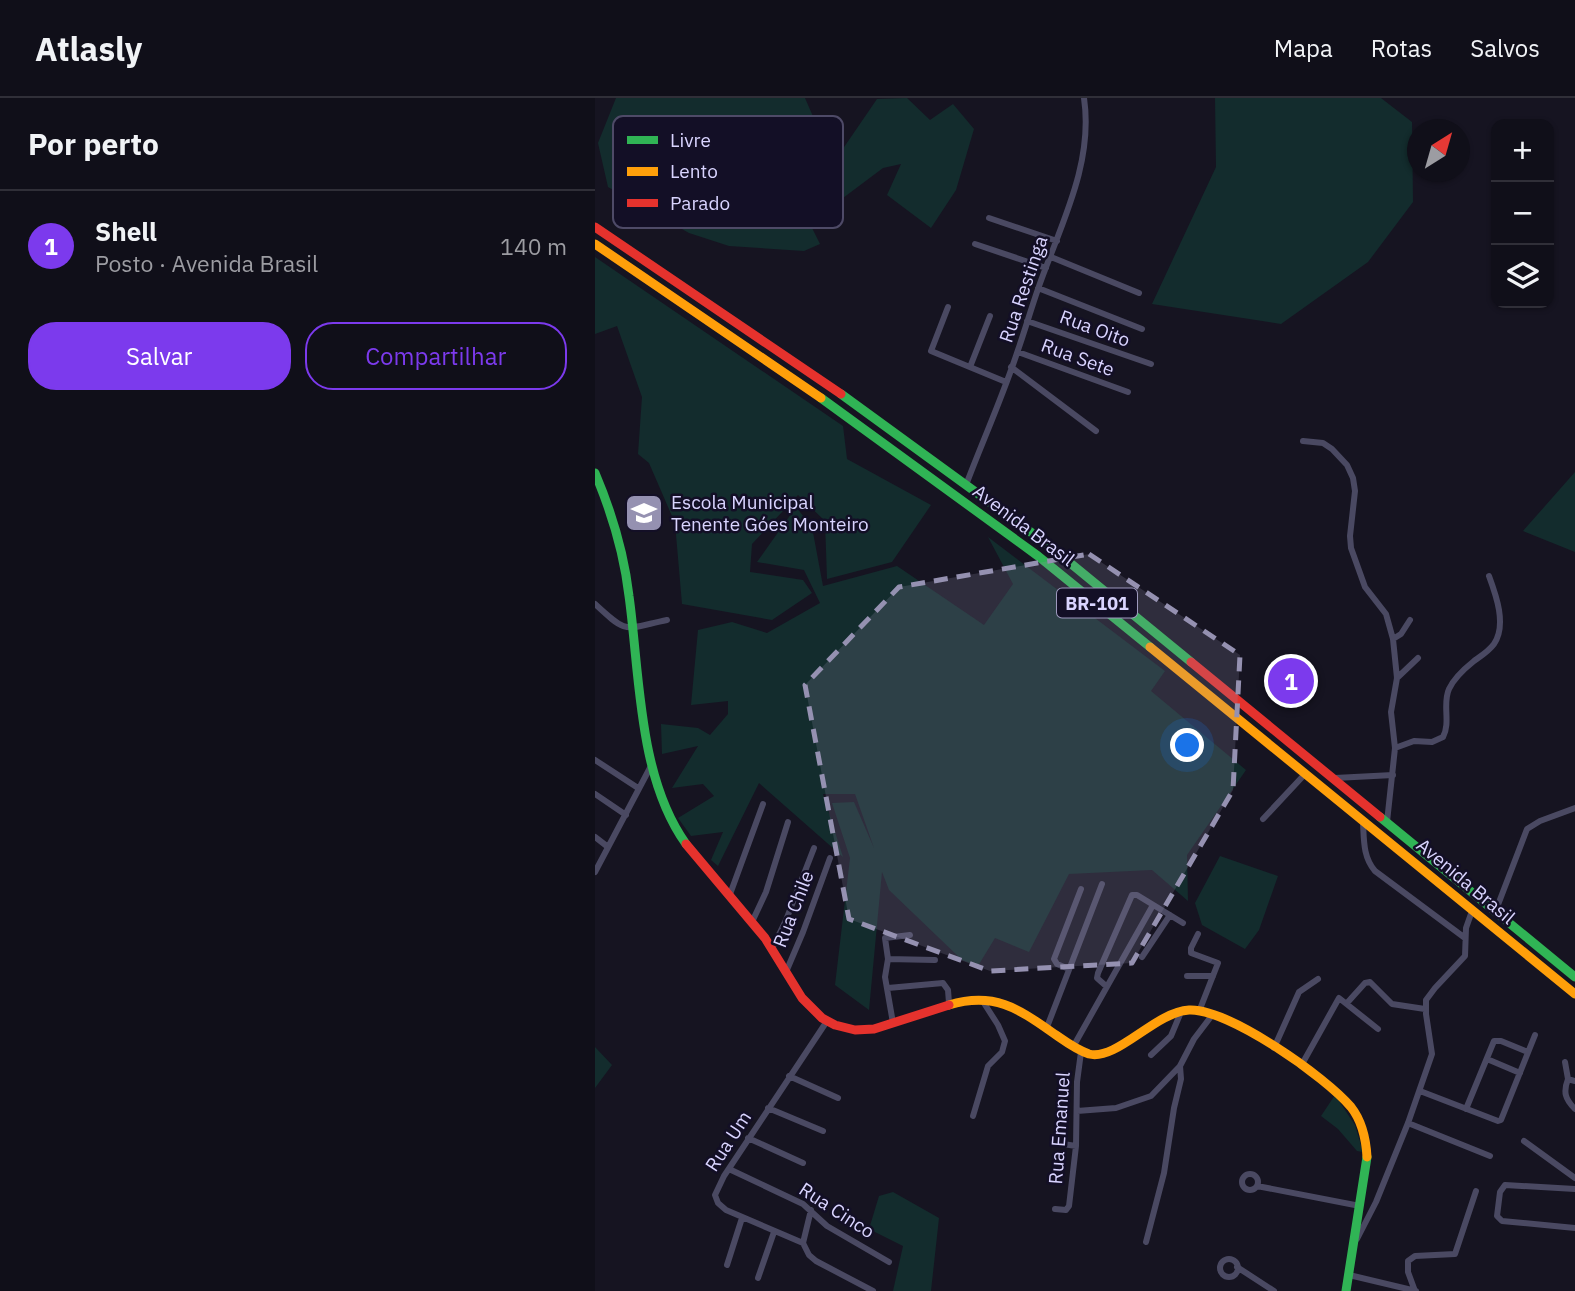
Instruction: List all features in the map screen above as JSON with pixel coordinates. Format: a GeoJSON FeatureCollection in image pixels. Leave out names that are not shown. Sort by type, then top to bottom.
{"type":"FeatureCollection","features":[{"type":"Feature","properties":{"kind":"main road","name":"Avenida Brasil"},"geometry":{"type":"LineString","coordinates":[[595,227],[820,379],[1047,544],[1574,975]]}},
{"type":"Feature","properties":{"kind":"main road","name":"Avenida Brasil"},"geometry":{"type":"LineString","coordinates":[[595,244],[813,392],[1038,556],[1573,993]]}},
{"type":"Feature","properties":{"kind":"main road"},"geometry":{"type":"LineString","coordinates":[[595,473],[606,496],[619,539],[652,764],[664,803],[680,833],[772,949],[801,1000],[827,1021],[843,1028],[862,1030],[874,1029],[949,1003],[981,999],[1015,1006],[1077,1049],[1096,1056],[1108,1053],[1164,1017],[1181,1012],[1200,1009],[1235,1023],[1301,1066],[1340,1096],[1350,1106],[1362,1127],[1368,1153],[1346,1291]]}},
{"type":"Feature","properties":{"kind":"street","name":"Rua Restinga"},"geometry":{"type":"LineString","coordinates":[[966,485],[1018,352],[1038,288],[1057,241],[1084,149],[1084,98]]}},
{"type":"Feature","properties":{"kind":"street"},"geometry":{"type":"LineString","coordinates":[[989,218],[1057,241]]}},
{"type":"Feature","properties":{"kind":"street"},"geometry":{"type":"LineString","coordinates":[[975,244],[1046,268]]}},
{"type":"Feature","properties":{"kind":"street"},"geometry":{"type":"LineString","coordinates":[[1051,257],[1139,293]]}},
{"type":"Feature","properties":{"kind":"street"},"geometry":{"type":"LineString","coordinates":[[1038,288],[1142,329]]}},
{"type":"Feature","properties":{"kind":"street"},"geometry":{"type":"LineString","coordinates":[[948,307],[931,350],[935,354],[1006,382]]}},
{"type":"Feature","properties":{"kind":"street"},"geometry":{"type":"LineString","coordinates":[[970,367],[991,316]]}},
{"type":"Feature","properties":{"kind":"street","name":"Rua Oito"},"geometry":{"type":"LineString","coordinates":[[1027,321],[1151,364]]}},
{"type":"Feature","properties":{"kind":"street","name":"Rua Sete"},"geometry":{"type":"LineString","coordinates":[[1018,352],[1128,393]]}},
{"type":"Feature","properties":{"kind":"street"},"geometry":{"type":"LineString","coordinates":[[1011,368],[1096,431]]}},
{"type":"Feature","properties":{"kind":"street"},"geometry":{"type":"LineString","coordinates":[[1303,441],[1323,443],[1332,449],[1347,465],[1353,478],[1355,491],[1351,548],[1364,587],[1386,614],[1393,639],[1397,678],[1390,718],[1395,748],[1387,822]]}},
{"type":"Feature","properties":{"kind":"street"},"geometry":{"type":"LineString","coordinates":[[1395,748],[1414,741],[1435,741],[1443,737],[1447,725],[1449,687],[1463,670],[1495,643],[1500,632],[1498,603],[1489,576]]}},
{"type":"Feature","properties":{"kind":"street"},"geometry":{"type":"LineString","coordinates":[[595,604],[619,626],[625,628],[667,620]]}},
{"type":"Feature","properties":{"kind":"street"},"geometry":{"type":"LineString","coordinates":[[1393,639],[1401,634],[1410,620]]}},
{"type":"Feature","properties":{"kind":"street"},"geometry":{"type":"LineString","coordinates":[[1397,678],[1418,658]]}},
{"type":"Feature","properties":{"kind":"street"},"geometry":{"type":"LineString","coordinates":[[595,760],[638,788]]}},
{"type":"Feature","properties":{"kind":"street"},"geometry":{"type":"LineString","coordinates":[[595,872],[652,764]]}},
{"type":"Feature","properties":{"kind":"street"},"geometry":{"type":"LineString","coordinates":[[1263,820],[1306,773]]}},
{"type":"Feature","properties":{"kind":"street"},"geometry":{"type":"LineString","coordinates":[[1335,778],[1393,775]]}},
{"type":"Feature","properties":{"kind":"street"},"geometry":{"type":"LineString","coordinates":[[595,794],[626,815]]}},
{"type":"Feature","properties":{"kind":"street"},"geometry":{"type":"LineString","coordinates":[[729,897],[763,804]]}},
{"type":"Feature","properties":{"kind":"street"},"geometry":{"type":"LineString","coordinates":[[1496,910],[1527,829],[1540,821],[1575,808]]}},
{"type":"Feature","properties":{"kind":"street"},"geometry":{"type":"LineString","coordinates":[[1363,819],[1364,848],[1375,871],[1465,938]]}},
{"type":"Feature","properties":{"kind":"street"},"geometry":{"type":"LineString","coordinates":[[752,922],[766,892],[788,822]]}},
{"type":"Feature","properties":{"kind":"street"},"geometry":{"type":"LineString","coordinates":[[595,837],[608,846]]}},
{"type":"Feature","properties":{"kind":"street"},"geometry":{"type":"LineString","coordinates":[[772,949],[814,848]]}},
{"type":"Feature","properties":{"kind":"street","name":"Rua Chile"},"geometry":{"type":"LineString","coordinates":[[786,972],[830,858]]}},
{"type":"Feature","properties":{"kind":"street"},"geometry":{"type":"LineString","coordinates":[[1047,1027],[1103,884]]}},
{"type":"Feature","properties":{"kind":"street"},"geometry":{"type":"LineString","coordinates":[[1069,969],[1054,959],[1081,889]]}},
{"type":"Feature","properties":{"kind":"street"},"geometry":{"type":"LineString","coordinates":[[1106,986],[1097,978],[1098,973],[1132,895],[1137,895],[1183,923]]}},
{"type":"Feature","properties":{"kind":"street"},"geometry":{"type":"LineString","coordinates":[[1077,1049],[1106,986],[1153,905]]}},
{"type":"Feature","properties":{"kind":"street"},"geometry":{"type":"LineString","coordinates":[[1355,1243],[1376,1202],[1408,1123],[1433,1050],[1425,1009],[1426,1000],[1465,956],[1466,928],[1473,909]]}},
{"type":"Feature","properties":{"kind":"street"},"geometry":{"type":"LineString","coordinates":[[1142,957],[1170,915]]}},
{"type":"Feature","properties":{"kind":"street"},"geometry":{"type":"LineString","coordinates":[[1198,934],[1191,953],[1218,964],[1200,1009]]}},
{"type":"Feature","properties":{"kind":"street"},"geometry":{"type":"LineString","coordinates":[[893,1023],[885,976],[888,959],[885,938],[910,935]]}},
{"type":"Feature","properties":{"kind":"street"},"geometry":{"type":"LineString","coordinates":[[888,959],[935,960]]}},
{"type":"Feature","properties":{"kind":"street"},"geometry":{"type":"LineString","coordinates":[[1187,976],[1213,976]]}},
{"type":"Feature","properties":{"kind":"street"},"geometry":{"type":"LineString","coordinates":[[1274,1048],[1299,992],[1318,979]]}},
{"type":"Feature","properties":{"kind":"street"},"geometry":{"type":"LineString","coordinates":[[1347,1003],[1370,982],[1392,1003],[1425,1009]]}},
{"type":"Feature","properties":{"kind":"street"},"geometry":{"type":"LineString","coordinates":[[888,988],[943,983],[948,990],[949,1003]]}},
{"type":"Feature","properties":{"kind":"street"},"geometry":{"type":"LineString","coordinates":[[973,1116],[988,1066],[1002,1052],[1005,1041],[981,999]]}},
{"type":"Feature","properties":{"kind":"street"},"geometry":{"type":"LineString","coordinates":[[1301,1066],[1338,999],[1347,1003],[1378,1029]]}},
{"type":"Feature","properties":{"kind":"street"},"geometry":{"type":"LineString","coordinates":[[1151,1055],[1171,1036],[1181,1012]]}},
{"type":"Feature","properties":{"kind":"street"},"geometry":{"type":"LineString","coordinates":[[1077,1111],[1096,1111],[1135,1103],[1160,1089],[1180,1066],[1213,1013]]}},
{"type":"Feature","properties":{"kind":"street","name":"Rua Um"},"geometry":{"type":"LineString","coordinates":[[803,1243],[742,1218],[721,1206],[715,1195],[748,1138],[827,1021]]}},
{"type":"Feature","properties":{"kind":"street"},"geometry":{"type":"LineString","coordinates":[[1420,1091],[1498,1121],[1504,1117],[1535,1035]]}},
{"type":"Feature","properties":{"kind":"street"},"geometry":{"type":"LineString","coordinates":[[1467,1109],[1494,1041],[1501,1041],[1528,1052]]}},
{"type":"Feature","properties":{"kind":"street","name":"Rua Emanuel"},"geometry":{"type":"LineString","coordinates":[[1055,1209],[1066,1210],[1069,1206],[1076,1146],[1077,1049]]}},
{"type":"Feature","properties":{"kind":"street"},"geometry":{"type":"LineString","coordinates":[[1487,1059],[1520,1073]]}},
{"type":"Feature","properties":{"kind":"street"},"geometry":{"type":"LineString","coordinates":[[1565,1062],[1570,1080],[1565,1091],[1566,1098],[1575,1109]]}},
{"type":"Feature","properties":{"kind":"street"},"geometry":{"type":"LineString","coordinates":[[1146,1242],[1164,1173],[1181,1079],[1180,1066]]}},
{"type":"Feature","properties":{"kind":"street"},"geometry":{"type":"LineString","coordinates":[[789,1076],[838,1098]]}},
{"type":"Feature","properties":{"kind":"street"},"geometry":{"type":"LineString","coordinates":[[768,1108],[823,1131]]}},
{"type":"Feature","properties":{"kind":"street"},"geometry":{"type":"LineString","coordinates":[[1408,1123],[1490,1156]]}},
{"type":"Feature","properties":{"kind":"street"},"geometry":{"type":"LineString","coordinates":[[748,1138],[803,1163]]}},
{"type":"Feature","properties":{"kind":"street"},"geometry":{"type":"LineString","coordinates":[[1524,1140],[1575,1178]]}},
{"type":"Feature","properties":{"kind":"street"},"geometry":{"type":"LineString","coordinates":[[1063,1144],[1076,1146]]}},
{"type":"Feature","properties":{"kind":"street","name":"Rua Cinco"},"geometry":{"type":"LineString","coordinates":[[729,1168],[797,1201],[827,1226],[889,1262]]}},
{"type":"Feature","properties":{"kind":"street"},"geometry":{"type":"LineString","coordinates":[[1257,1186],[1360,1206]]}},
{"type":"Feature","properties":{"kind":"street"},"geometry":{"type":"LineString","coordinates":[[1575,1189],[1503,1186],[1497,1216],[1502,1222],[1575,1228]]}},
{"type":"Feature","properties":{"kind":"street"},"geometry":{"type":"LineString","coordinates":[[1417,1291],[1408,1272],[1408,1261],[1415,1256],[1455,1254],[1476,1191]]}},
{"type":"Feature","properties":{"kind":"street"},"geometry":{"type":"LineString","coordinates":[[811,1210],[803,1243],[809,1255],[873,1291]]}},
{"type":"Feature","properties":{"kind":"street"},"geometry":{"type":"LineString","coordinates":[[727,1265],[742,1218]]}},
{"type":"Feature","properties":{"kind":"street"},"geometry":{"type":"LineString","coordinates":[[758,1278],[774,1232]]}},
{"type":"Feature","properties":{"kind":"street"},"geometry":{"type":"LineString","coordinates":[[1237,1267],[1274,1291]]}},
{"type":"Feature","properties":{"kind":"street"},"geometry":{"type":"LineString","coordinates":[[1349,1275],[1417,1291]]}},
{"type":"Feature","properties":{"kind":"highlighted area"},"geometry":{"type":"Polygon","coordinates":[[[1089,554],[1240,655],[1233,790],[1132,963],[990,971],[849,919],[805,685],[899,587],[1089,554]]]}},
{"type":"Feature","properties":{"kind":"green space"},"geometry":{"type":"Polygon","coordinates":[[[616,98],[805,98],[813,116],[613,116],[613,190],[608,187],[598,143],[616,98]]]}},
{"type":"Feature","properties":{"kind":"green space"},"geometry":{"type":"Polygon","coordinates":[[[907,98],[930,120],[953,104],[974,129],[956,190],[931,228],[887,195],[901,164],[883,168],[843,198],[843,149],[877,99],[907,98]]]}},
{"type":"Feature","properties":{"kind":"green space"},"geometry":{"type":"Polygon","coordinates":[[[1215,98],[1381,98],[1408,119],[1407,182],[1413,182],[1413,202],[1368,262],[1281,324],[1152,304],[1216,167],[1215,98]]]}},
{"type":"Feature","properties":{"kind":"green space"},"geometry":{"type":"Polygon","coordinates":[[[680,228],[812,228],[820,244],[804,251],[729,246],[680,228]]]}},
{"type":"Feature","properties":{"kind":"green space"},"geometry":{"type":"Polygon","coordinates":[[[595,257],[843,426],[847,459],[931,505],[892,562],[827,579],[825,521],[798,495],[752,544],[750,572],[803,580],[812,593],[772,620],[682,604],[675,523],[649,463],[638,454],[642,397],[617,326],[595,334],[595,257]]]}},
{"type":"Feature","properties":{"kind":"green space"},"geometry":{"type":"Polygon","coordinates":[[[1575,472],[1575,552],[1523,531],[1575,472]]]}},
{"type":"Feature","properties":{"kind":"green space"},"geometry":{"type":"Polygon","coordinates":[[[796,507],[812,527],[823,586],[897,566],[984,625],[1013,584],[988,537],[1165,671],[1151,691],[1246,770],[1187,855],[1188,901],[1152,870],[1069,874],[1029,952],[995,938],[978,966],[962,960],[889,890],[882,872],[869,1010],[835,985],[850,858],[832,803],[854,802],[874,848],[855,794],[823,794],[843,857],[759,783],[718,866],[711,860],[723,832],[691,836],[678,818],[714,796],[703,784],[672,788],[698,746],[662,754],[661,724],[698,728],[710,735],[728,714],[728,701],[691,705],[698,630],[732,622],[767,633],[820,603],[804,570],[757,562],[796,507]]]}},
{"type":"Feature","properties":{"kind":"green space"},"geometry":{"type":"Polygon","coordinates":[[[1220,856],[1278,876],[1259,930],[1245,949],[1202,925],[1195,903],[1220,856]]]}},
{"type":"Feature","properties":{"kind":"green space"},"geometry":{"type":"Polygon","coordinates":[[[595,1047],[612,1065],[595,1088],[595,1047]]]}},
{"type":"Feature","properties":{"kind":"green space"},"geometry":{"type":"Polygon","coordinates":[[[1335,1095],[1355,1125],[1363,1152],[1357,1151],[1338,1129],[1321,1116],[1335,1095]]]}},
{"type":"Feature","properties":{"kind":"green space"},"geometry":{"type":"Polygon","coordinates":[[[893,1192],[939,1218],[931,1291],[893,1291],[903,1246],[869,1229],[879,1196],[893,1192]]]}},
{"type":"Feature","properties":{"kind":"traffic: fast"},"geometry":{"type":"LineString","coordinates":[[841,394],[1047,544],[1191,662]]}},
{"type":"Feature","properties":{"kind":"traffic: fast"},"geometry":{"type":"LineString","coordinates":[[821,398],[1038,556],[1150,647]]}},
{"type":"Feature","properties":{"kind":"traffic: fast"},"geometry":{"type":"LineString","coordinates":[[595,473],[612,518],[624,564],[639,692],[650,757],[658,788],[670,817],[686,844]]}},
{"type":"Feature","properties":{"kind":"traffic: fast"},"geometry":{"type":"LineString","coordinates":[[1380,817],[1575,977]]}},
{"type":"Feature","properties":{"kind":"traffic: fast"},"geometry":{"type":"LineString","coordinates":[[1346,1291],[1367,1157]]}},
{"type":"Feature","properties":{"kind":"traffic: slow"},"geometry":{"type":"LineString","coordinates":[[595,244],[821,398]]}},
{"type":"Feature","properties":{"kind":"traffic: slow"},"geometry":{"type":"LineString","coordinates":[[1150,647],[1575,994]]}},
{"type":"Feature","properties":{"kind":"traffic: slow"},"geometry":{"type":"LineString","coordinates":[[949,1005],[980,1000],[1007,1005],[1089,1054],[1112,1050],[1176,1013],[1189,1010],[1206,1012],[1227,1020],[1275,1046],[1338,1094],[1351,1107],[1361,1124],[1367,1157]]}},
{"type":"Feature","properties":{"kind":"traffic: jam"},"geometry":{"type":"LineString","coordinates":[[595,227],[841,394]]}},
{"type":"Feature","properties":{"kind":"traffic: jam"},"geometry":{"type":"LineString","coordinates":[[1191,662],[1380,817]]}},
{"type":"Feature","properties":{"kind":"traffic: jam"},"geometry":{"type":"LineString","coordinates":[[686,844],[765,938],[802,998],[822,1018],[835,1025],[855,1030],[874,1029],[949,1005]]}},
{"type":"Feature","properties":{"kind":"place","name":"Escola Municipal Tenente Góes Monteiro"},"geometry":{"type":"Point","coordinates":[644,513]}},
{"type":"Feature","properties":{"kind":"place","name":"Shell"},"geometry":{"type":"Point","coordinates":[1291,681]}}]}
